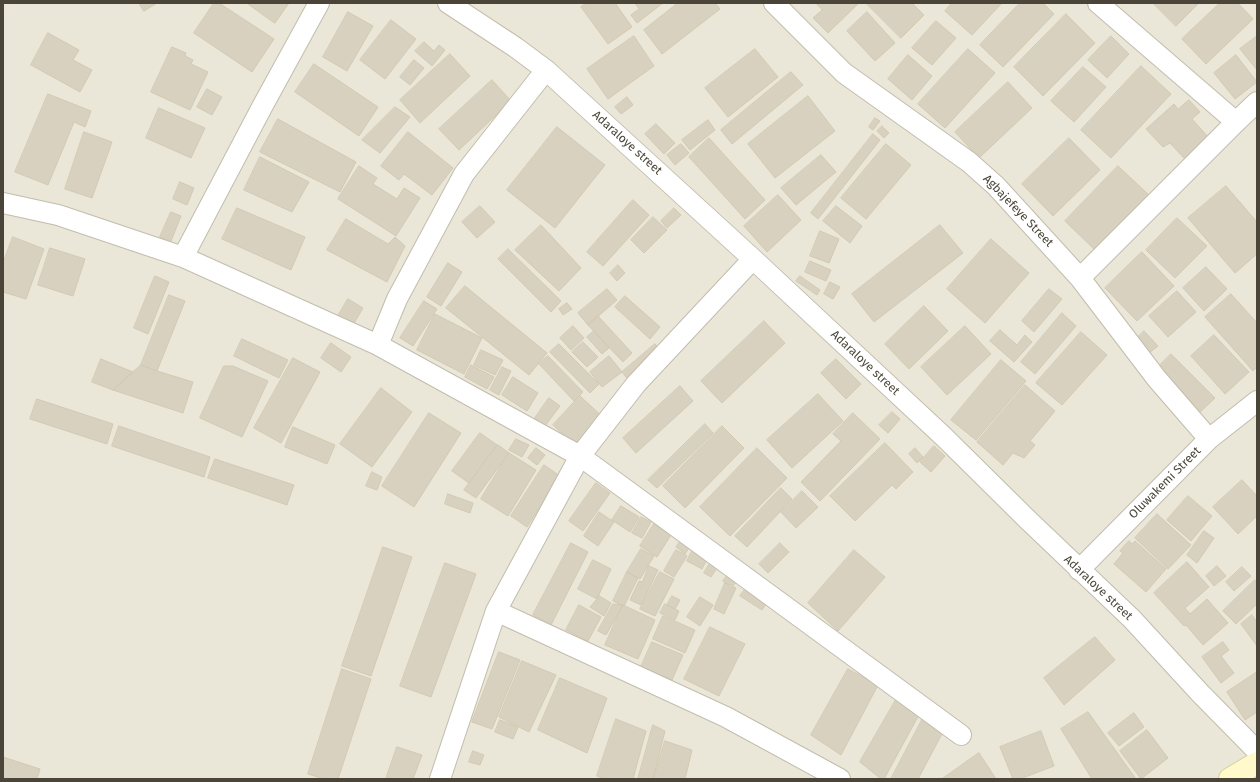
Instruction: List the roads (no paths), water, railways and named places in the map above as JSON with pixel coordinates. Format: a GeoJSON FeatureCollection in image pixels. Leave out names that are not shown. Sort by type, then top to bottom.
{"type":"FeatureCollection","features":[{"type":"Feature","properties":{"kind":"main road"},"geometry":{"type":"LineString","coordinates":[[1230,779],[1257,763]]}},
{"type":"Feature","properties":{"kind":"street"},"geometry":{"type":"LineString","coordinates":[[183,257],[319,3]]}},
{"type":"Feature","properties":{"kind":"street","name":"Adaraloye street"},"geometry":{"type":"LineString","coordinates":[[448,3],[515,47],[546,70],[753,259],[944,437],[1079,570],[1132,619],[1200,693],[1257,751]]}},
{"type":"Feature","properties":{"kind":"street","name":"Agbajefeye Street"},"geometry":{"type":"LineString","coordinates":[[774,3],[844,73],[969,162],[996,186],[1080,278],[1157,379],[1209,439]]}},
{"type":"Feature","properties":{"kind":"street"},"geometry":{"type":"LineString","coordinates":[[1098,3],[1236,122]]}},
{"type":"Feature","properties":{"kind":"street"},"geometry":{"type":"LineString","coordinates":[[378,346],[396,299],[464,174],[546,70]]}},
{"type":"Feature","properties":{"kind":"street"},"geometry":{"type":"LineString","coordinates":[[1080,278],[1257,102]]}},
{"type":"Feature","properties":{"kind":"street"},"geometry":{"type":"LineString","coordinates":[[3,203],[58,215],[183,257],[378,346],[580,456],[961,734]]}},
{"type":"Feature","properties":{"kind":"street"},"geometry":{"type":"LineString","coordinates":[[440,779],[496,611],[580,456],[636,384],[753,259]]}},
{"type":"Feature","properties":{"kind":"street","name":"Oluwakemi Street"},"geometry":{"type":"LineString","coordinates":[[1079,570],[1209,439],[1257,401]]}},
{"type":"Feature","properties":{"kind":"street"},"geometry":{"type":"LineString","coordinates":[[496,611],[726,716],[840,779]]}}]}
